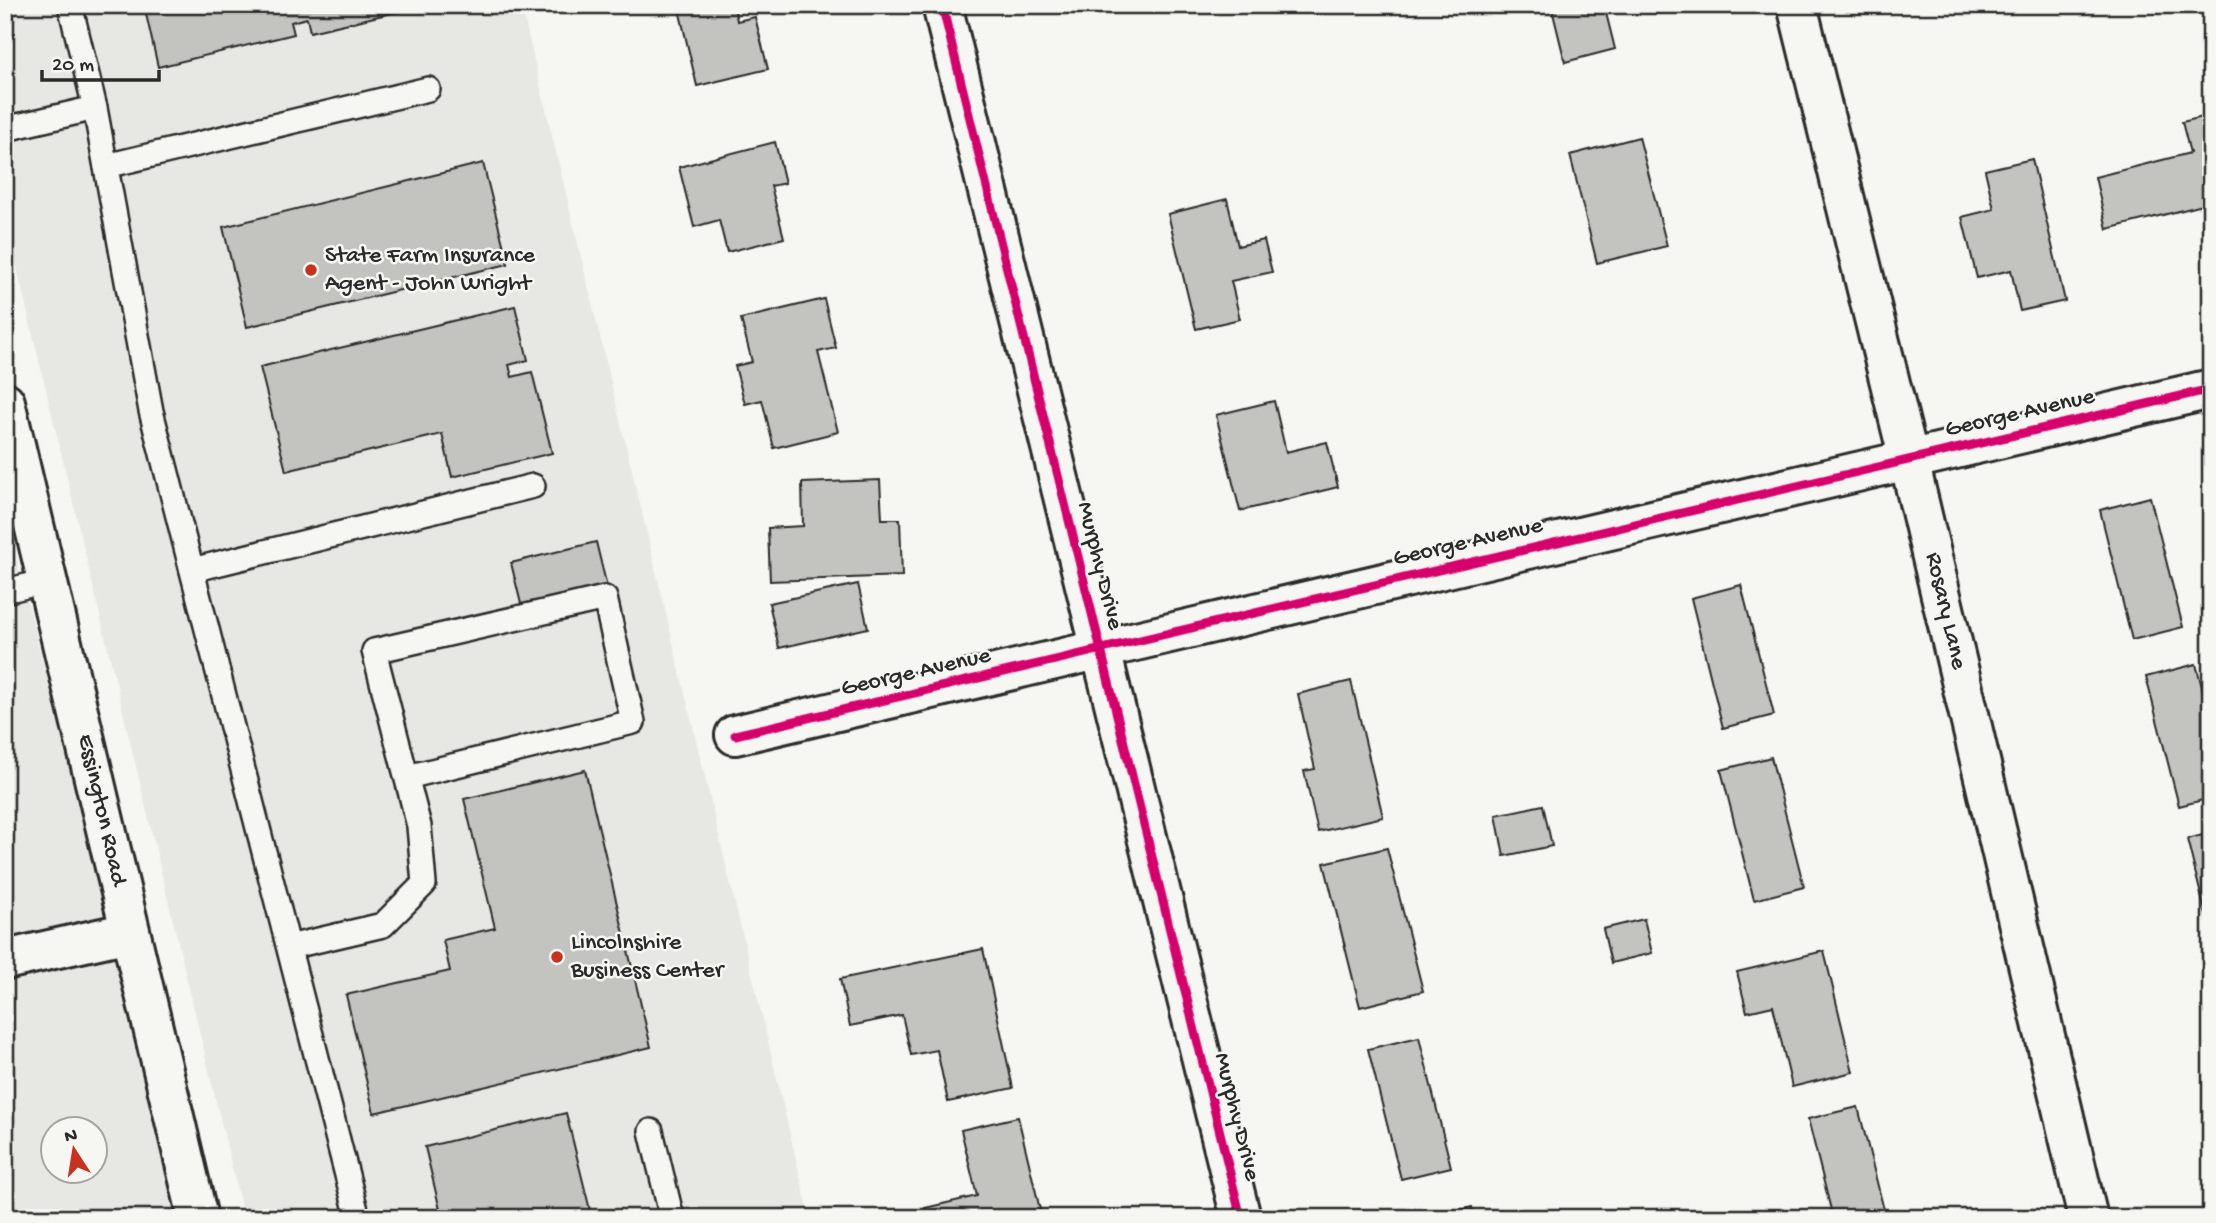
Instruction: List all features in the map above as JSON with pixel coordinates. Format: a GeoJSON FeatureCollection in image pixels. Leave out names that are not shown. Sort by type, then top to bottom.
{"type":"FeatureCollection","features":[{"type":"Feature","properties":{"kind":"street","name":"Murphy Drive"},"geometry":{"type":"LineString","coordinates":[[942,5],[1241,1218]]}},
{"type":"Feature","properties":{"kind":"street","name":"Rosary Lane"},"geometry":{"type":"LineString","coordinates":[[1797,5],[1909,460],[2088,1218]]}},
{"type":"Feature","properties":{"kind":"street","name":"George Avenue"},"geometry":{"type":"LineString","coordinates":[[735,735],[2211,389]]}},
{"type":"Feature","properties":{"kind":"street","name":"Essington Road"},"geometry":{"type":"LineString","coordinates":[[5,402],[198,1218]]}},
{"type":"Feature","properties":{"kind":"street"},"geometry":{"type":"LineString","coordinates":[[5,960],[129,932]]}},
{"type":"Feature","properties":{"kind":"lane"},"geometry":{"type":"LineString","coordinates":[[70,5],[95,108],[152,411],[358,1218]]}},
{"type":"Feature","properties":{"kind":"lane"},"geometry":{"type":"LineString","coordinates":[[106,166],[428,89]]}},
{"type":"Feature","properties":{"kind":"lane"},"geometry":{"type":"LineString","coordinates":[[5,129],[95,108]]}},
{"type":"Feature","properties":{"kind":"lane"},"geometry":{"type":"LineString","coordinates":[[192,570],[533,486]]}},
{"type":"Feature","properties":{"kind":"lane"},"geometry":{"type":"LineString","coordinates":[[5,591],[47,582]]}},
{"type":"Feature","properties":{"kind":"lane"},"geometry":{"type":"LineString","coordinates":[[289,947],[383,925],[424,884],[419,826],[374,651],[605,598],[633,722],[407,777]]}},
{"type":"Feature","properties":{"kind":"lane"},"geometry":{"type":"LineString","coordinates":[[651,1131],[672,1218]]}},
{"type":"Feature","properties":{"kind":"shaded area"},"geometry":{"type":"Polygon","coordinates":[[[5,5],[521,5],[810,1218],[244,1218],[5,218],[5,5]]]}},
{"type":"Feature","properties":{"kind":"shaded area"},"geometry":{"type":"Polygon","coordinates":[[[5,515],[105,903],[177,1218],[5,1218],[5,515]]]}},
{"type":"Feature","properties":{"kind":"building"},"geometry":{"type":"Polygon","coordinates":[[[144,5],[426,5],[310,32],[307,18],[291,22],[294,34],[158,67],[144,5]]]}},
{"type":"Feature","properties":{"kind":"building"},"geometry":{"type":"Polygon","coordinates":[[[678,5],[734,5],[737,21],[755,17],[768,69],[697,86],[678,5]]]}},
{"type":"Feature","properties":{"kind":"building"},"geometry":{"type":"Polygon","coordinates":[[[1551,5],[1604,5],[1615,49],[1565,62],[1551,5]]]}},
{"type":"Feature","properties":{"kind":"building"},"geometry":{"type":"Polygon","coordinates":[[[2211,115],[2211,203],[2107,229],[2095,177],[2190,153],[2182,122],[2211,115]]]}},
{"type":"Feature","properties":{"kind":"building"},"geometry":{"type":"Polygon","coordinates":[[[1639,137],[1667,246],[1597,263],[1570,155],[1639,137]]]}},
{"type":"Feature","properties":{"kind":"building"},"geometry":{"type":"Polygon","coordinates":[[[775,142],[785,183],[771,186],[784,238],[727,252],[719,220],[694,227],[679,167],[775,142]]]}},
{"type":"Feature","properties":{"kind":"building"},"geometry":{"type":"Polygon","coordinates":[[[2032,159],[2065,301],[2020,311],[2011,270],[1977,278],[1962,217],[1994,209],[1985,170],[2032,159]]]}},
{"type":"Feature","properties":{"kind":"building"},"geometry":{"type":"Polygon","coordinates":[[[483,163],[508,264],[247,327],[223,227],[483,163]]]}},
{"type":"Feature","properties":{"kind":"building"},"geometry":{"type":"Polygon","coordinates":[[[1227,199],[1238,246],[1264,240],[1272,272],[1231,281],[1240,319],[1196,329],[1168,214],[1227,199]]]}},
{"type":"Feature","properties":{"kind":"building"},"geometry":{"type":"Polygon","coordinates":[[[824,299],[836,348],[818,352],[838,432],[774,448],[762,400],[745,404],[735,366],[752,362],[741,319],[824,299]]]}},
{"type":"Feature","properties":{"kind":"building"},"geometry":{"type":"Polygon","coordinates":[[[515,306],[528,360],[509,365],[512,377],[532,372],[552,453],[452,477],[442,434],[286,471],[260,367],[515,306]]]}},
{"type":"Feature","properties":{"kind":"building"},"geometry":{"type":"Polygon","coordinates":[[[1274,401],[1286,452],[1327,442],[1338,487],[1240,511],[1216,415],[1274,401]]]}},
{"type":"Feature","properties":{"kind":"building"},"geometry":{"type":"Polygon","coordinates":[[[880,480],[882,519],[900,519],[902,576],[770,581],[768,528],[803,526],[802,483],[880,480]]]}},
{"type":"Feature","properties":{"kind":"building"},"geometry":{"type":"Polygon","coordinates":[[[2150,497],[2183,627],[2132,640],[2100,510],[2150,497]]]}},
{"type":"Feature","properties":{"kind":"building"},"geometry":{"type":"Polygon","coordinates":[[[596,542],[607,587],[522,608],[511,563],[596,542]]]}},
{"type":"Feature","properties":{"kind":"building"},"geometry":{"type":"Polygon","coordinates":[[[858,584],[868,628],[779,648],[769,603],[858,584]]]}},
{"type":"Feature","properties":{"kind":"building"},"geometry":{"type":"Polygon","coordinates":[[[1741,585],[1774,715],[1723,728],[1691,598],[1741,585]]]}},
{"type":"Feature","properties":{"kind":"building"},"geometry":{"type":"Polygon","coordinates":[[[2196,664],[2211,722],[2211,798],[2179,806],[2146,677],[2196,664]]]}},
{"type":"Feature","properties":{"kind":"building"},"geometry":{"type":"Polygon","coordinates":[[[1351,681],[1383,817],[1318,832],[1304,771],[1315,769],[1298,694],[1351,681]]]}},
{"type":"Feature","properties":{"kind":"building"},"geometry":{"type":"Polygon","coordinates":[[[1771,757],[1804,887],[1754,900],[1721,770],[1771,757]]]}},
{"type":"Feature","properties":{"kind":"building"},"geometry":{"type":"Polygon","coordinates":[[[585,770],[651,1047],[374,1113],[346,995],[450,971],[443,940],[495,928],[464,799],[585,770]]]}},
{"type":"Feature","properties":{"kind":"building"},"geometry":{"type":"Polygon","coordinates":[[[1543,805],[1552,846],[1504,856],[1496,815],[1543,805]]]}},
{"type":"Feature","properties":{"kind":"building"},"geometry":{"type":"Polygon","coordinates":[[[2211,833],[2211,935],[2187,839],[2211,833]]]}},
{"type":"Feature","properties":{"kind":"building"},"geometry":{"type":"Polygon","coordinates":[[[1387,848],[1423,991],[1360,1007],[1324,863],[1387,848]]]}},
{"type":"Feature","properties":{"kind":"building"},"geometry":{"type":"Polygon","coordinates":[[[1644,919],[1652,953],[1611,963],[1603,929],[1644,919]]]}},
{"type":"Feature","properties":{"kind":"building"},"geometry":{"type":"Polygon","coordinates":[[[983,949],[1013,1088],[948,1102],[937,1050],[911,1055],[902,1015],[850,1026],[840,979],[983,949]]]}},
{"type":"Feature","properties":{"kind":"building"},"geometry":{"type":"Polygon","coordinates":[[[1824,951],[1853,1072],[1792,1087],[1773,1006],[1747,1012],[1737,972],[1824,951]]]}},
{"type":"Feature","properties":{"kind":"building"},"geometry":{"type":"Polygon","coordinates":[[[1419,1037],[1451,1167],[1401,1179],[1368,1049],[1419,1037]]]}},
{"type":"Feature","properties":{"kind":"building"},"geometry":{"type":"Polygon","coordinates":[[[1858,1107],[1886,1218],[1833,1218],[1808,1119],[1858,1107]]]}},
{"type":"Feature","properties":{"kind":"building"},"geometry":{"type":"Polygon","coordinates":[[[566,1113],[592,1218],[442,1218],[425,1147],[566,1113]]]}},
{"type":"Feature","properties":{"kind":"building"},"geometry":{"type":"Polygon","coordinates":[[[1018,1117],[1042,1218],[927,1218],[925,1208],[977,1196],[961,1130],[1018,1117]]]}},
{"type":"Feature","properties":{"kind":"building"},"geometry":{"type":"Polygon","coordinates":[[[1472,1207],[1475,1218],[1430,1218],[1472,1207]]]}},
{"type":"Feature","properties":{"kind":"cycle path"},"geometry":{"type":"LineString","coordinates":[[942,5],[1241,1218]]}},
{"type":"Feature","properties":{"kind":"cycle path"},"geometry":{"type":"LineString","coordinates":[[735,735],[2211,389]]}},
{"type":"Feature","properties":{"kind":"place","name":"State Farm Insurance Agent - John Wright"},"geometry":{"type":"Point","coordinates":[311,270]}},
{"type":"Feature","properties":{"kind":"place","name":"Lincolnshire Business Center"},"geometry":{"type":"Point","coordinates":[557,957]}}]}
